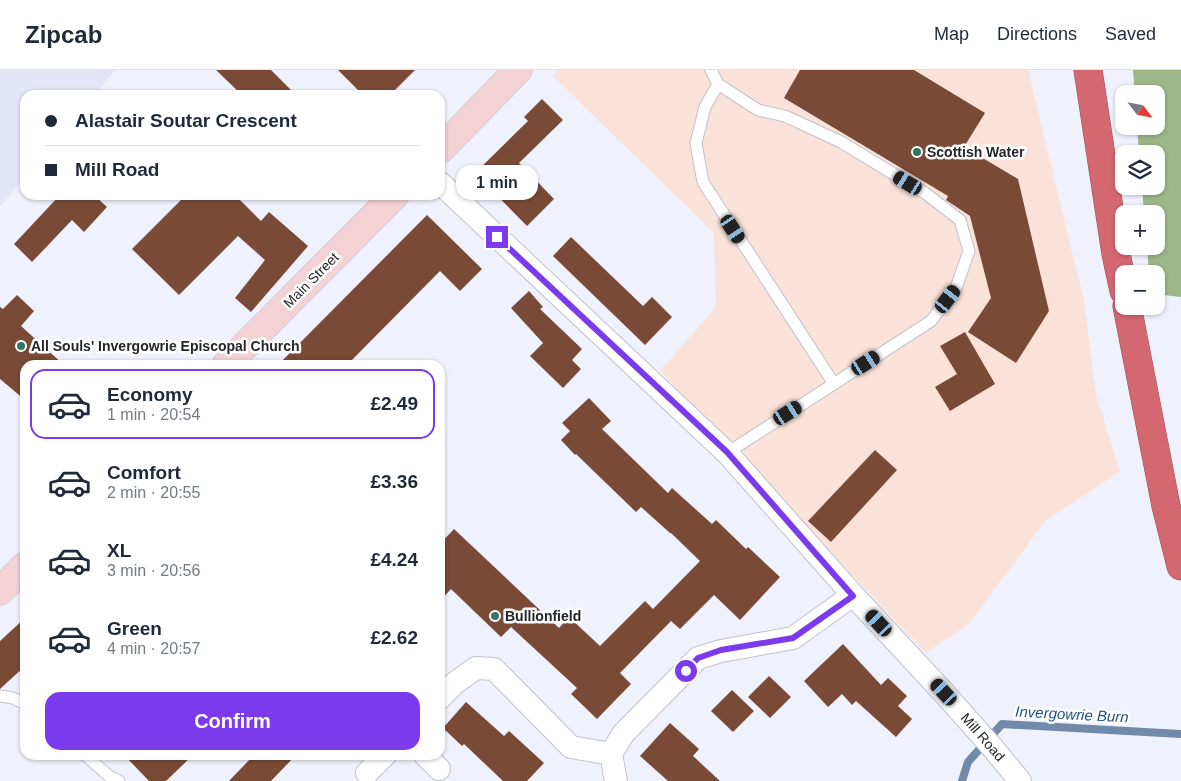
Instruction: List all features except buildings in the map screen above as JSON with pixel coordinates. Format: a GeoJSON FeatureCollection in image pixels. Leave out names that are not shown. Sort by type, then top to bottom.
{"type":"FeatureCollection","features":[{"type":"Feature","properties":{"kind":"highway"},"geometry":{"type":"LineString","coordinates":[[1088,70],[1118,265]]}},
{"type":"Feature","properties":{"kind":"highway"},"geometry":{"type":"LineString","coordinates":[[1129,315],[1166,506],[1181,566]]}},
{"type":"Feature","properties":{"kind":"street"},"geometry":{"type":"LineString","coordinates":[[445,145],[518,70]]}},
{"type":"Feature","properties":{"kind":"street","name":"Mill Road"},"geometry":{"type":"LineString","coordinates":[[445,188],[727,452],[853,596],[944,692],[1020,781]]}},
{"type":"Feature","properties":{"kind":"street","name":"Main Street"},"geometry":{"type":"LineString","coordinates":[[232,360],[390,200]]}},
{"type":"Feature","properties":{"kind":"street"},"geometry":{"type":"LineString","coordinates":[[0,591],[20,571]]}},
{"type":"Feature","properties":{"kind":"street"},"geometry":{"type":"LineString","coordinates":[[616,781],[611,754],[623,734],[698,658],[721,650],[793,638],[853,596]]}},
{"type":"Feature","properties":{"kind":"street"},"geometry":{"type":"LineString","coordinates":[[445,690],[476,668],[494,668],[571,747],[611,754]]}},
{"type":"Feature","properties":{"kind":"street"},"geometry":{"type":"LineString","coordinates":[[367,773],[380,760]]}},
{"type":"Feature","properties":{"kind":"lane"},"geometry":{"type":"LineString","coordinates":[[711,70],[718,84],[758,110],[785,116],[841,142],[925,194],[960,220],[969,251],[956,288],[932,321],[727,452]]}},
{"type":"Feature","properties":{"kind":"lane"},"geometry":{"type":"LineString","coordinates":[[718,84],[705,107],[696,143],[703,182],[834,384]]}},
{"type":"Feature","properties":{"kind":"lane"},"geometry":{"type":"LineString","coordinates":[[0,696],[13,698],[20,702]]}},
{"type":"Feature","properties":{"kind":"lane"},"geometry":{"type":"LineString","coordinates":[[91,760],[109,776],[119,781]]}},
{"type":"Feature","properties":{"kind":"shaded area"},"geometry":{"type":"Polygon","coordinates":[[[0,70],[115,70],[98,90],[20,90],[20,183],[0,206],[0,70]]]}},
{"type":"Feature","properties":{"kind":"shaded area"},"geometry":{"type":"Polygon","coordinates":[[[559,70],[1028,70],[1084,301],[1096,395],[1120,472],[1046,520],[968,625],[926,653],[660,371],[716,307],[714,233],[553,76],[559,70]]]}},
{"type":"Feature","properties":{"kind":"green space"},"geometry":{"type":"Polygon","coordinates":[[[1133,70],[1181,70],[1181,297],[1165,295],[1165,265],[1148,265],[1148,255],[1165,255],[1165,205],[1143,205],[1143,195],[1165,195],[1165,145],[1138,145],[1138,135],[1165,135],[1165,85],[1134,85],[1133,70]]]}},
{"type":"Feature","properties":{"kind":"waterway","name":"Invergowrie Burn"},"geometry":{"type":"LineString","coordinates":[[962,781],[968,762],[1002,724],[1181,734]]}},
{"type":"Feature","properties":{"kind":"place","name":"Scottish Water"},"geometry":{"type":"Point","coordinates":[917,152]}},
{"type":"Feature","properties":{"kind":"place","name":"All Souls' Invergowrie Episcopal Church"},"geometry":{"type":"Point","coordinates":[21,346]}},
{"type":"Feature","properties":{"kind":"place","name":"Bullionfield"},"geometry":{"type":"Point","coordinates":[495,616]}},
{"type":"Feature","properties":{"kind":"route"},"geometry":{"type":"LineString","coordinates":[[497,237],[727,452],[853,596],[793,638],[721,650],[698,658],[686,671]]}}]}
